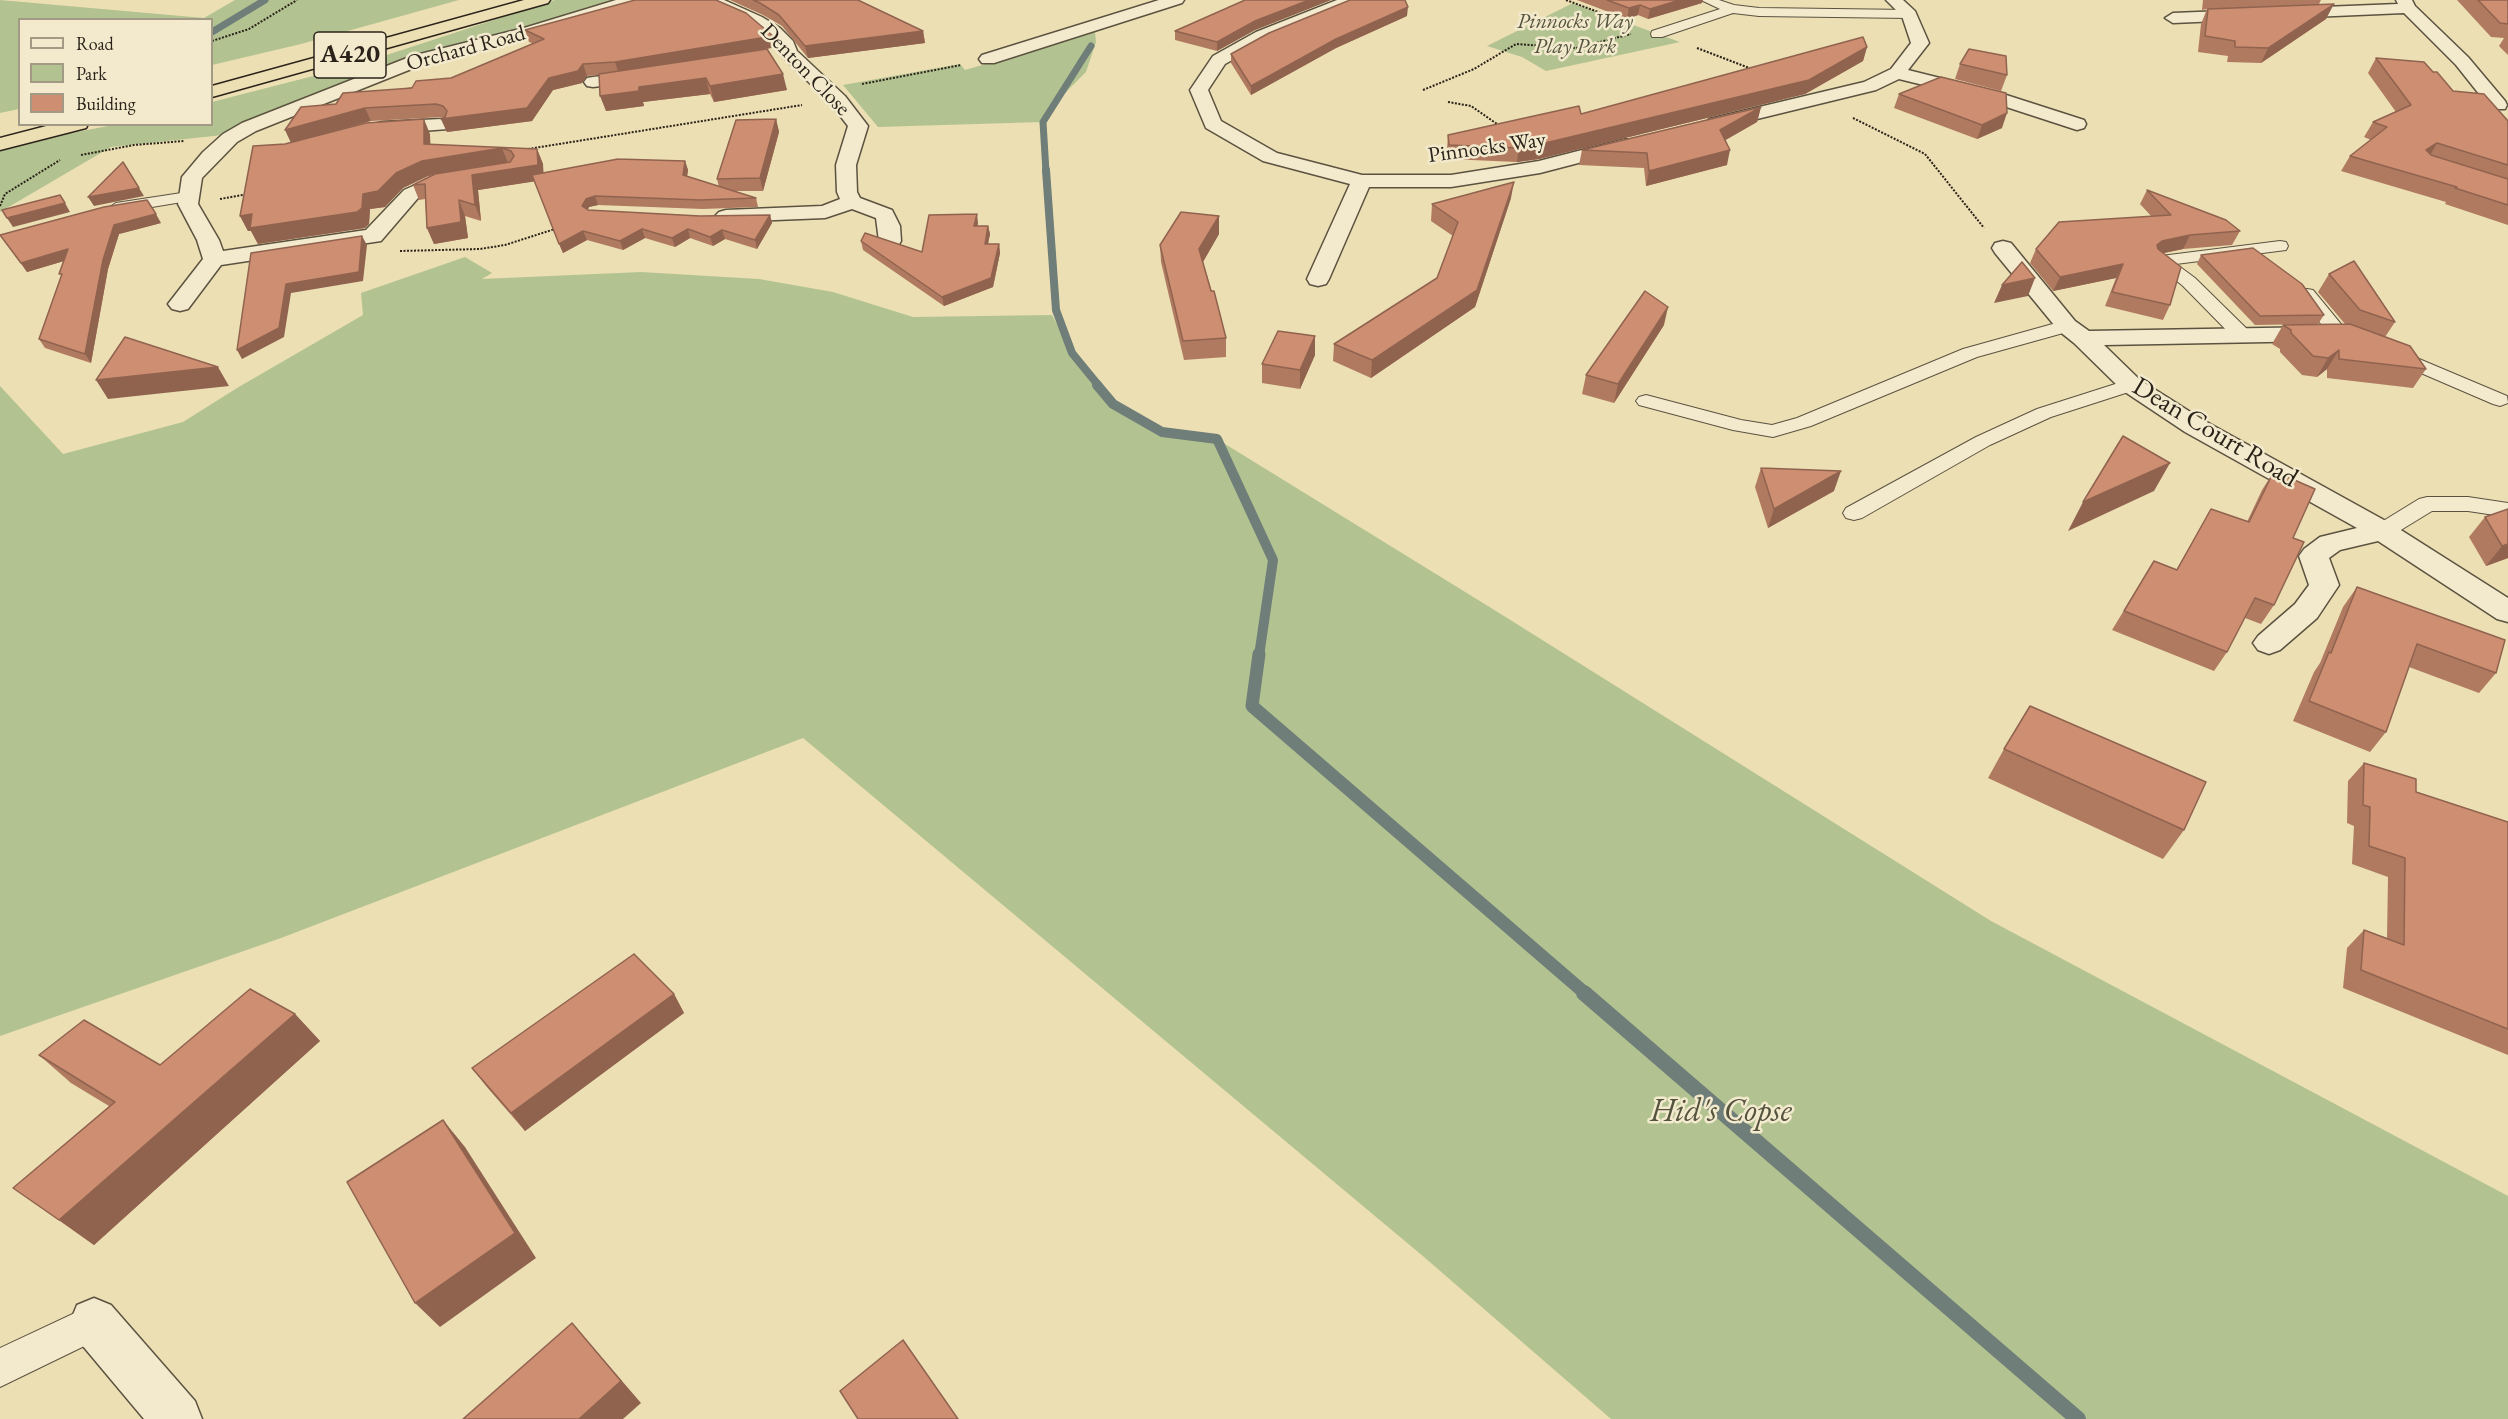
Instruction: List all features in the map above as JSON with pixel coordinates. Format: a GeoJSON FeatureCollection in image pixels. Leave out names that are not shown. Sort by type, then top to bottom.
{"type":"FeatureCollection","features":[{"type":"Feature","properties":{"kind":"highway","name":"A420"},"geometry":{"type":"LineString","coordinates":[[213,77],[497,0]]}},
{"type":"Feature","properties":{"kind":"highway","name":"A420"},"geometry":{"type":"LineString","coordinates":[[213,92],[542,0]]}},
{"type":"Feature","properties":{"kind":"highway"},"geometry":{"type":"LineString","coordinates":[[0,129],[18,124]]}},
{"type":"Feature","properties":{"kind":"highway"},"geometry":{"type":"LineString","coordinates":[[0,144],[71,126]]}},
{"type":"Feature","properties":{"kind":"street","name":"Orchard Road"},"geometry":{"type":"LineString","coordinates":[[188,200],[192,177],[230,138],[249,128],[418,60],[530,32],[633,0]]}},
{"type":"Feature","properties":{"kind":"street","name":"Denton Close"},"geometry":{"type":"LineString","coordinates":[[711,0],[756,20],[774,32],[787,45],[783,54],[833,95],[858,126],[846,165],[845,183],[852,202]]}},
{"type":"Feature","properties":{"kind":"street"},"geometry":{"type":"LineString","coordinates":[[988,60],[1176,0]]}},
{"type":"Feature","properties":{"kind":"street","name":"Pinnocks Way"},"geometry":{"type":"LineString","coordinates":[[1351,0],[1262,36],[1219,60],[1199,90],[1213,124],[1270,157],[1362,181],[1451,181],[1556,163],[1648,139]]}},
{"type":"Feature","properties":{"kind":"street"},"geometry":{"type":"LineString","coordinates":[[1693,129],[1869,86],[1897,73],[1920,43],[1909,14],[1894,0]]}},
{"type":"Feature","properties":{"kind":"street"},"geometry":{"type":"LineString","coordinates":[[2173,18],[2406,4],[2462,61],[2498,105]]}},
{"type":"Feature","properties":{"kind":"street"},"geometry":{"type":"LineString","coordinates":[[593,82],[664,73]]}},
{"type":"Feature","properties":{"kind":"street"},"geometry":{"type":"LineString","coordinates":[[1897,73],[1994,97],[2077,124]]}},
{"type":"Feature","properties":{"kind":"street"},"geometry":{"type":"LineString","coordinates":[[361,132],[390,127],[441,125]]}},
{"type":"Feature","properties":{"kind":"street"},"geometry":{"type":"LineString","coordinates":[[210,156],[245,154]]}},
{"type":"Feature","properties":{"kind":"street"},"geometry":{"type":"LineString","coordinates":[[180,304],[214,259],[373,236],[411,194],[436,182],[477,176]]}},
{"type":"Feature","properties":{"kind":"street"},"geometry":{"type":"LineString","coordinates":[[1318,279],[1362,181]]}},
{"type":"Feature","properties":{"kind":"street"},"geometry":{"type":"LineString","coordinates":[[188,200],[208,240],[214,259]]}},
{"type":"Feature","properties":{"kind":"street"},"geometry":{"type":"LineString","coordinates":[[703,217],[825,212],[852,202],[885,214],[890,240]]}},
{"type":"Feature","properties":{"kind":"street","name":"Dean Court Road"},"geometry":{"type":"LineString","coordinates":[[2003,248],[2075,332],[2131,385],[2194,426],[2383,531],[2508,612]]}},
{"type":"Feature","properties":{"kind":"street","name":"Dean Court Road"},"geometry":{"type":"LineString","coordinates":[[2075,332],[2243,336],[2338,333]]}},
{"type":"Feature","properties":{"kind":"street"},"geometry":{"type":"LineString","coordinates":[[2269,643],[2307,611],[2324,585],[2314,556],[2330,543],[2383,531]]}},
{"type":"Feature","properties":{"kind":"street"},"geometry":{"type":"LineString","coordinates":[[94,1322],[177,1419]]}},
{"type":"Feature","properties":{"kind":"lane"},"geometry":{"type":"LineString","coordinates":[[1707,0],[1732,9],[1759,12],[1909,14]]}},
{"type":"Feature","properties":{"kind":"lane"},"geometry":{"type":"LineString","coordinates":[[1657,34],[1732,9]]}},
{"type":"Feature","properties":{"kind":"lane"},"geometry":{"type":"LineString","coordinates":[[96,212],[188,200]]}},
{"type":"Feature","properties":{"kind":"lane"},"geometry":{"type":"LineString","coordinates":[[2243,336],[2189,282],[2161,261],[2280,246]]}},
{"type":"Feature","properties":{"kind":"lane"},"geometry":{"type":"LineString","coordinates":[[2307,294],[2338,333],[2413,362],[2500,400]]}},
{"type":"Feature","properties":{"kind":"lane"},"geometry":{"type":"LineString","coordinates":[[1646,401],[1740,426],[1773,431],[1804,422],[1970,353],[2075,332]]}},
{"type":"Feature","properties":{"kind":"lane"},"geometry":{"type":"LineString","coordinates":[[1854,513],[2003,432],[2044,413],[2131,385]]}},
{"type":"Feature","properties":{"kind":"lane"},"geometry":{"type":"LineString","coordinates":[[2383,531],[2427,504],[2468,504],[2508,510]]}},
{"type":"Feature","properties":{"kind":"lane"},"geometry":{"type":"LineString","coordinates":[[0,1368],[94,1322]]}},
{"type":"Feature","properties":{"kind":"path"},"geometry":{"type":"LineString","coordinates":[[213,41],[249,29],[297,0]]}},
{"type":"Feature","properties":{"kind":"path"},"geometry":{"type":"LineString","coordinates":[[1423,90],[1474,69],[1516,44],[1563,49],[1575,48],[1626,33],[1657,34]]}},
{"type":"Feature","properties":{"kind":"path"},"geometry":{"type":"LineString","coordinates":[[519,151],[833,95],[988,60]]}},
{"type":"Feature","properties":{"kind":"path"},"geometry":{"type":"LineString","coordinates":[[1817,100],[1925,154],[1980,224],[2003,248]]}},
{"type":"Feature","properties":{"kind":"path"},"geometry":{"type":"LineString","coordinates":[[1448,102],[1471,106],[1556,163]]}},
{"type":"Feature","properties":{"kind":"path"},"geometry":{"type":"LineString","coordinates":[[72,156],[134,145],[230,138]]}},
{"type":"Feature","properties":{"kind":"path"},"geometry":{"type":"LineString","coordinates":[[0,206],[5,194],[62,158]]}},
{"type":"Feature","properties":{"kind":"path"},"geometry":{"type":"LineString","coordinates":[[188,200],[247,194]]}},
{"type":"Feature","properties":{"kind":"path"},"geometry":{"type":"LineString","coordinates":[[373,236],[379,252],[480,249],[505,245],[565,225]]}},
{"type":"Feature","properties":{"kind":"green space"},"geometry":{"type":"Polygon","coordinates":[[[0,0],[204,18],[18,18],[18,109],[0,113],[0,0]]]}},
{"type":"Feature","properties":{"kind":"green space"},"geometry":{"type":"Polygon","coordinates":[[[235,0],[459,0],[301,44],[213,65],[213,18],[204,18],[235,0]]]}},
{"type":"Feature","properties":{"kind":"green space"},"geometry":{"type":"Polygon","coordinates":[[[555,0],[615,0],[422,54],[256,117],[223,135],[111,147],[0,212],[0,147],[108,126],[213,126],[213,102],[356,65],[555,0]]]}},
{"type":"Feature","properties":{"kind":"green space","name":"Pinnocks Way Play Park"},"geometry":{"type":"Polygon","coordinates":[[[1573,3],[1680,42],[1546,71],[1522,57],[1487,46],[1573,3]]]}},
{"type":"Feature","properties":{"kind":"green space"},"geometry":{"type":"Polygon","coordinates":[[[1095,32],[1096,42],[1086,72],[1058,100],[1043,122],[878,127],[843,85],[960,64],[965,70],[1095,32]]]}},
{"type":"Feature","properties":{"kind":"green space","name":"Hid's Copse"},"geometry":{"type":"Polygon","coordinates":[[[465,257],[492,273],[482,279],[641,272],[759,279],[833,292],[913,317],[1052,315],[1072,353],[1113,404],[1162,432],[1217,439],[1991,921],[2508,1196],[2508,1419],[1611,1419],[1424,1257],[803,738],[281,938],[0,1036],[0,386],[63,454],[183,422],[363,315],[361,293],[465,257]]]}},
{"type":"Feature","properties":{"kind":"building"},"geometry":{"type":"Polygon","coordinates":[[[635,0],[716,0],[746,13],[773,36],[615,62],[583,64],[578,71],[549,78],[527,108],[441,119],[445,117],[447,111],[443,106],[436,104],[365,108],[285,130],[301,107],[336,104],[343,93],[412,88],[416,81],[451,78],[544,39],[525,30],[635,0]]]}},
{"type":"Feature","properties":{"kind":"building"},"geometry":{"type":"Polygon","coordinates":[[[753,0],[858,0],[923,31],[805,46],[779,15],[753,0]]]}},
{"type":"Feature","properties":{"kind":"building"},"geometry":{"type":"Polygon","coordinates":[[[1245,0],[1309,0],[1255,21],[1217,42],[1175,31],[1245,0]]]}},
{"type":"Feature","properties":{"kind":"building"},"geometry":{"type":"Polygon","coordinates":[[[1350,0],[1405,0],[1408,7],[1336,39],[1251,86],[1231,54],[1269,33],[1350,0]]]}},
{"type":"Feature","properties":{"kind":"building"},"geometry":{"type":"Polygon","coordinates":[[[1607,0],[1680,0],[1650,9],[1640,5],[1629,8],[1607,0]]]}},
{"type":"Feature","properties":{"kind":"building"},"geometry":{"type":"Polygon","coordinates":[[[2478,0],[2508,0],[2508,24],[2500,23],[2478,0]]]}},
{"type":"Feature","properties":{"kind":"building"},"geometry":{"type":"Polygon","coordinates":[[[2334,4],[2268,48],[2235,47],[2235,41],[2205,36],[2208,9],[2334,4]]]}},
{"type":"Feature","properties":{"kind":"building"},"geometry":{"type":"Polygon","coordinates":[[[1863,37],[1867,47],[1809,80],[1519,148],[1449,145],[1448,135],[1579,106],[1581,114],[1863,37]]]}},
{"type":"Feature","properties":{"kind":"building"},"geometry":{"type":"Polygon","coordinates":[[[767,49],[783,74],[710,86],[706,78],[639,87],[639,91],[600,96],[599,74],[767,49]]]}},
{"type":"Feature","properties":{"kind":"building"},"geometry":{"type":"Polygon","coordinates":[[[1969,49],[2006,56],[2007,75],[1960,64],[1969,49]]]}},
{"type":"Feature","properties":{"kind":"building"},"geometry":{"type":"Polygon","coordinates":[[[2376,58],[2424,62],[2433,72],[2437,72],[2453,91],[2484,94],[2508,121],[2508,165],[2437,143],[2426,150],[2431,155],[2508,179],[2508,205],[2455,188],[2457,187],[2350,156],[2387,127],[2373,122],[2411,105],[2376,58]]]}},
{"type":"Feature","properties":{"kind":"building"},"geometry":{"type":"Polygon","coordinates":[[[1941,77],[2006,93],[2007,113],[1982,125],[1899,94],[1941,77]]]}},
{"type":"Feature","properties":{"kind":"building"},"geometry":{"type":"Polygon","coordinates":[[[1761,107],[1720,130],[1730,150],[1649,171],[1647,153],[1582,150],[1761,107]]]}},
{"type":"Feature","properties":{"kind":"building"},"geometry":{"type":"Polygon","coordinates":[[[424,119],[424,144],[537,149],[538,165],[472,175],[475,205],[459,200],[461,222],[427,228],[425,184],[413,185],[435,174],[510,162],[514,156],[511,151],[502,148],[422,161],[396,173],[378,191],[363,194],[362,208],[357,212],[250,228],[252,214],[240,216],[253,146],[285,144],[366,123],[424,119]]]}},
{"type":"Feature","properties":{"kind":"building"},"geometry":{"type":"Polygon","coordinates":[[[776,119],[760,178],[717,179],[736,120],[776,119]]]}},
{"type":"Feature","properties":{"kind":"building"},"geometry":{"type":"Polygon","coordinates":[[[618,159],[685,161],[683,175],[756,198],[700,200],[595,196],[586,199],[582,206],[588,210],[700,216],[770,215],[755,240],[722,230],[710,237],[688,229],[672,238],[642,229],[620,241],[583,231],[559,244],[532,175],[618,159]]]}},
{"type":"Feature","properties":{"kind":"building"},"geometry":{"type":"Polygon","coordinates":[[[123,162],[139,188],[88,197],[123,162]]]}},
{"type":"Feature","properties":{"kind":"building"},"geometry":{"type":"Polygon","coordinates":[[[1514,182],[1477,290],[1372,360],[1334,344],[1437,278],[1458,222],[1432,204],[1514,182]]]}},
{"type":"Feature","properties":{"kind":"building"},"geometry":{"type":"Polygon","coordinates":[[[2147,190],[2226,220],[2240,231],[2190,235],[2162,241],[2157,245],[2158,249],[2181,267],[2170,305],[2112,292],[2123,264],[2060,277],[2036,249],[2059,222],[2171,215],[2147,190]]]}},
{"type":"Feature","properties":{"kind":"building"},"geometry":{"type":"Polygon","coordinates":[[[60,195],[65,203],[7,218],[2,210],[60,195]]]}},
{"type":"Feature","properties":{"kind":"building"},"geometry":{"type":"Polygon","coordinates":[[[147,200],[156,214],[114,225],[103,260],[85,354],[39,339],[62,274],[59,274],[68,249],[21,263],[0,235],[104,207],[147,200]]]}},
{"type":"Feature","properties":{"kind":"building"},"geometry":{"type":"Polygon","coordinates":[[[1181,212],[1219,216],[1199,249],[1211,291],[1214,291],[1226,338],[1183,341],[1160,245],[1181,212]]]}},
{"type":"Feature","properties":{"kind":"building"},"geometry":{"type":"Polygon","coordinates":[[[977,214],[974,226],[988,226],[985,244],[999,244],[991,278],[942,297],[861,241],[865,233],[922,252],[929,215],[977,214]]]}},
{"type":"Feature","properties":{"kind":"building"},"geometry":{"type":"Polygon","coordinates":[[[362,236],[359,272],[286,284],[279,328],[237,350],[251,253],[362,236]]]}},
{"type":"Feature","properties":{"kind":"building"},"geometry":{"type":"Polygon","coordinates":[[[2253,248],[2302,284],[2324,315],[2260,316],[2201,255],[2253,248]]]}},
{"type":"Feature","properties":{"kind":"building"},"geometry":{"type":"Polygon","coordinates":[[[2354,261],[2395,322],[2360,310],[2329,274],[2354,261]]]}},
{"type":"Feature","properties":{"kind":"building"},"geometry":{"type":"Polygon","coordinates":[[[2022,262],[2035,278],[2002,285],[2022,262]]]}},
{"type":"Feature","properties":{"kind":"building"},"geometry":{"type":"Polygon","coordinates":[[[1645,291],[1668,307],[1618,384],[1586,375],[1645,291]]]}},
{"type":"Feature","properties":{"kind":"building"},"geometry":{"type":"Polygon","coordinates":[[[2350,324],[2410,346],[2426,369],[2339,359],[2339,350],[2328,358],[2313,356],[2291,333],[2291,330],[2283,325],[2350,324]]]}},
{"type":"Feature","properties":{"kind":"building"},"geometry":{"type":"Polygon","coordinates":[[[1278,331],[1315,336],[1300,370],[1262,364],[1278,331]]]}},
{"type":"Feature","properties":{"kind":"building"},"geometry":{"type":"Polygon","coordinates":[[[125,337],[218,367],[96,380],[125,337]]]}},
{"type":"Feature","properties":{"kind":"building"},"geometry":{"type":"Polygon","coordinates":[[[2123,436],[2170,463],[2083,502],[2123,436]]]}},
{"type":"Feature","properties":{"kind":"building"},"geometry":{"type":"Polygon","coordinates":[[[1761,468],[1841,471],[1774,509],[1761,468]]]}},
{"type":"Feature","properties":{"kind":"building"},"geometry":{"type":"Polygon","coordinates":[[[2274,471],[2315,489],[2293,538],[2304,542],[2274,605],[2255,598],[2227,652],[2124,611],[2154,561],[2177,570],[2211,509],[2249,522],[2274,471]]]}},
{"type":"Feature","properties":{"kind":"building"},"geometry":{"type":"Polygon","coordinates":[[[2508,509],[2508,544],[2502,546],[2485,517],[2508,509]]]}},
{"type":"Feature","properties":{"kind":"building"},"geometry":{"type":"Polygon","coordinates":[[[2357,587],[2505,640],[2496,673],[2417,644],[2386,732],[2309,701],[2357,587]]]}},
{"type":"Feature","properties":{"kind":"building"},"geometry":{"type":"Polygon","coordinates":[[[2030,706],[2206,782],[2184,830],[2004,749],[2030,706]]]}},
{"type":"Feature","properties":{"kind":"building"},"geometry":{"type":"Polygon","coordinates":[[[2364,763],[2416,779],[2416,792],[2508,822],[2508,1029],[2361,970],[2364,930],[2404,945],[2405,858],[2369,846],[2370,807],[2363,805],[2364,763]]]}},
{"type":"Feature","properties":{"kind":"building"},"geometry":{"type":"Polygon","coordinates":[[[634,954],[674,994],[511,1113],[472,1068],[634,954]]]}},
{"type":"Feature","properties":{"kind":"building"},"geometry":{"type":"Polygon","coordinates":[[[250,989],[295,1014],[59,1220],[13,1188],[115,1102],[39,1055],[84,1020],[160,1065],[250,989]]]}},
{"type":"Feature","properties":{"kind":"building"},"geometry":{"type":"Polygon","coordinates":[[[443,1120],[515,1233],[415,1303],[347,1182],[443,1120]]]}},
{"type":"Feature","properties":{"kind":"building"},"geometry":{"type":"Polygon","coordinates":[[[572,1323],[621,1381],[579,1419],[463,1419],[572,1323]]]}},
{"type":"Feature","properties":{"kind":"building"},"geometry":{"type":"Polygon","coordinates":[[[903,1340],[958,1419],[858,1419],[840,1391],[903,1340]]]}},
{"type":"Feature","properties":{"kind":"waterway"},"geometry":{"type":"LineString","coordinates":[[213,31],[265,0]]}},
{"type":"Feature","properties":{"kind":"waterway"},"geometry":{"type":"LineString","coordinates":[[1046,172],[1043,122],[1091,46]]}},
{"type":"Feature","properties":{"kind":"waterway"},"geometry":{"type":"LineString","coordinates":[[1046,170],[1056,310],[1072,353],[1099,386]]}},
{"type":"Feature","properties":{"kind":"waterway"},"geometry":{"type":"LineString","coordinates":[[1097,385],[1113,404],[1162,432],[1217,439],[1273,560],[1259,656]]}},
{"type":"Feature","properties":{"kind":"waterway"},"geometry":{"type":"LineString","coordinates":[[1259,654],[1252,706],[1586,994]]}},
{"type":"Feature","properties":{"kind":"waterway"},"geometry":{"type":"LineString","coordinates":[[1584,993],[2078,1419]]}}]}
